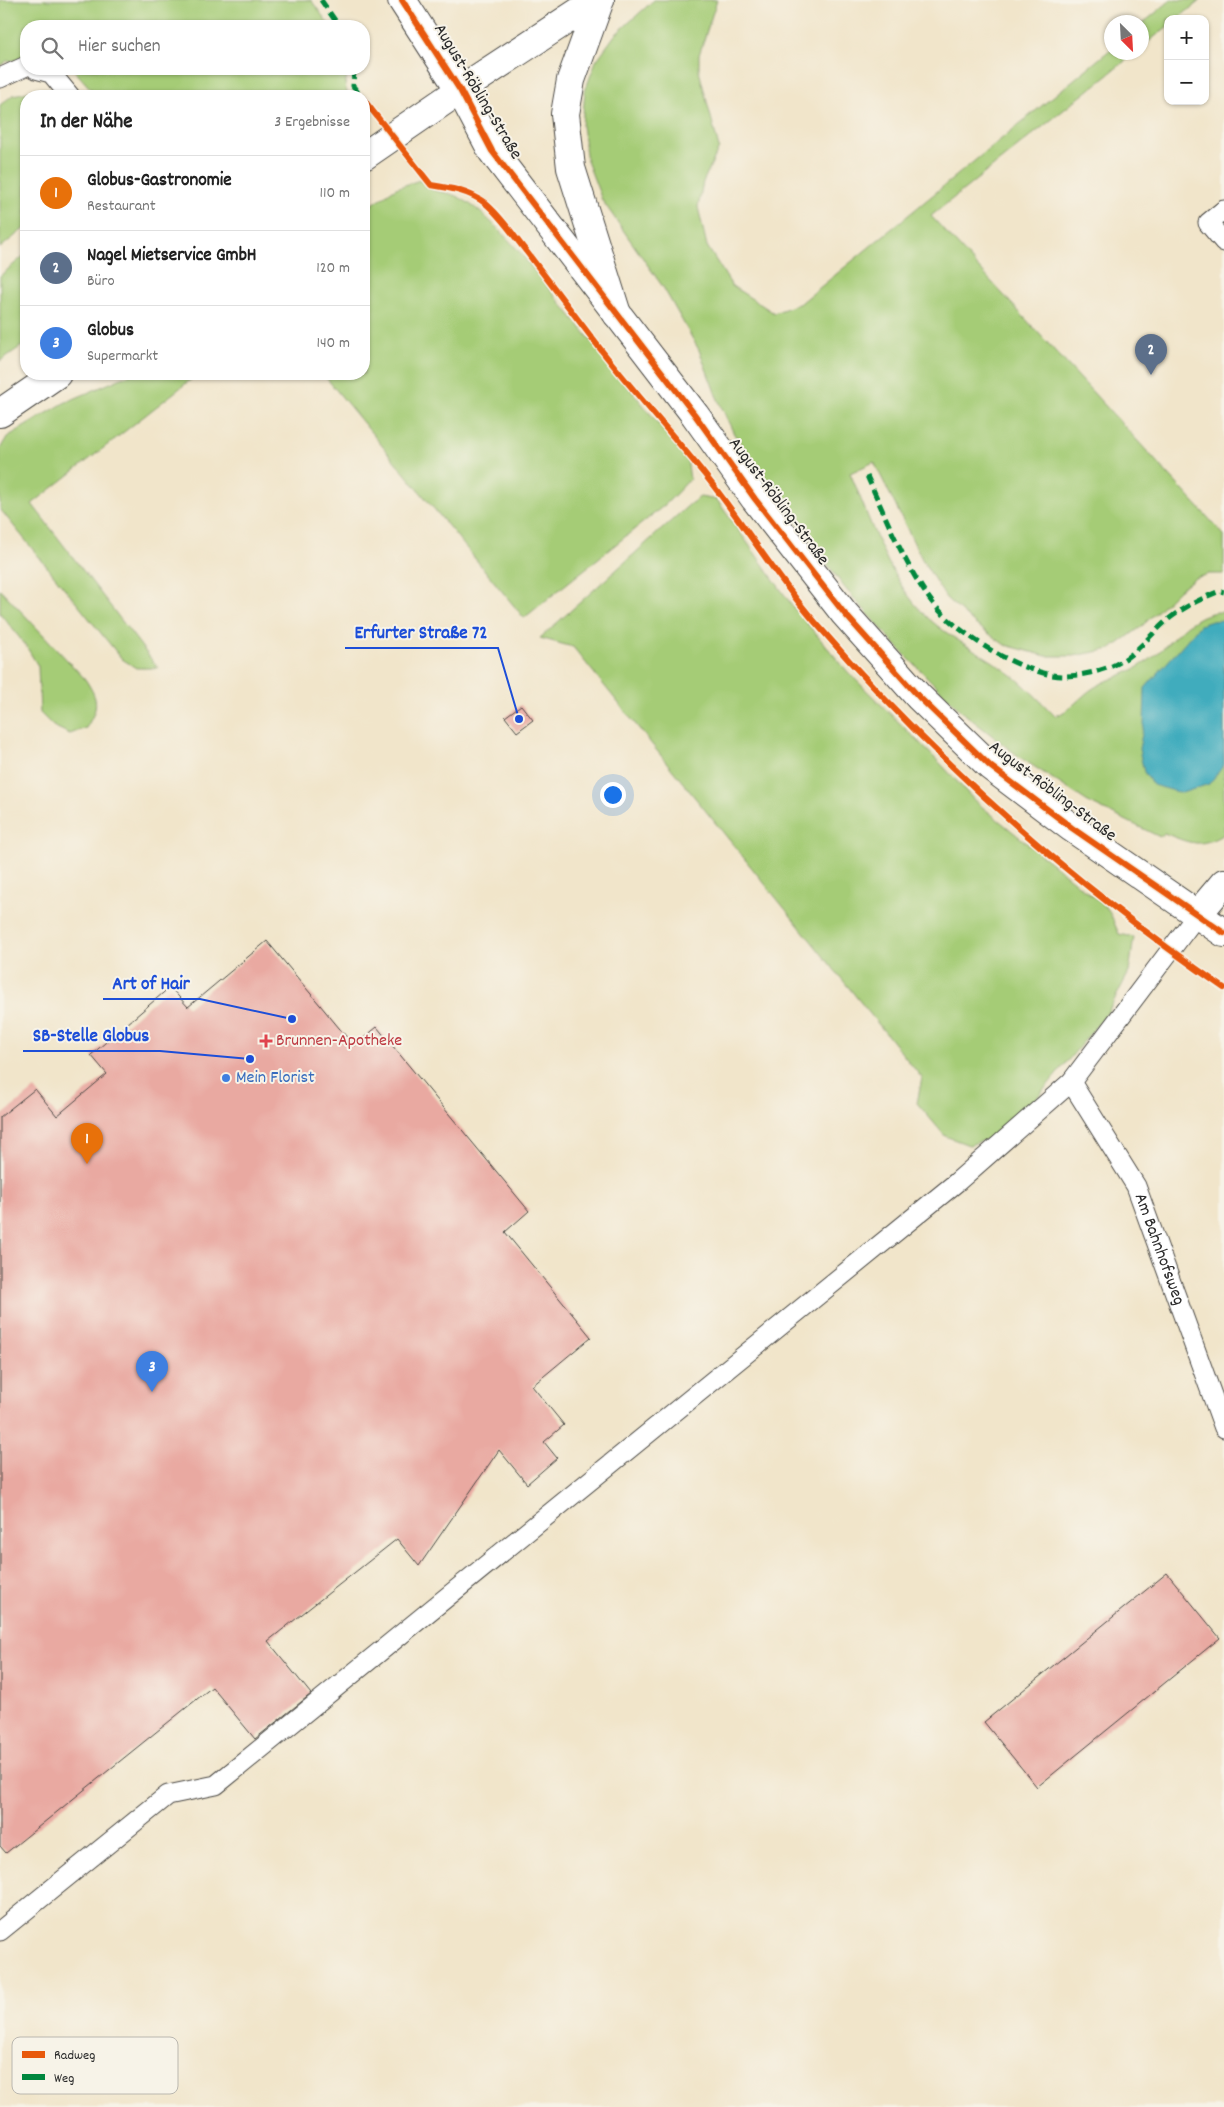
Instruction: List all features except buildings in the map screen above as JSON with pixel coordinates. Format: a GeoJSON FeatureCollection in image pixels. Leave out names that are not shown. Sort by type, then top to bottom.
{"type":"FeatureCollection","features":[{"type":"Feature","properties":{"kind":"main road","name":"August-Röbling-Straße"},"geometry":{"type":"LineString","coordinates":[[402,0],[460,90],[492,152],[695,415],[755,499],[844,613],[919,697],[990,766],[1080,834],[1224,933]]}},
{"type":"Feature","properties":{"kind":"main road"},"geometry":{"type":"LineString","coordinates":[[370,152],[460,90],[598,0]]}},
{"type":"Feature","properties":{"kind":"main road"},"geometry":{"type":"LineString","coordinates":[[598,0],[571,80],[565,114],[571,168],[617,314]]}},
{"type":"Feature","properties":{"kind":"main road"},"geometry":{"type":"LineString","coordinates":[[0,413],[48,380]]}},
{"type":"Feature","properties":{"kind":"main road"},"geometry":{"type":"LineString","coordinates":[[1197,915],[1224,883]]}},
{"type":"Feature","properties":{"kind":"lane"},"geometry":{"type":"LineString","coordinates":[[0,78],[20,69]]}},
{"type":"Feature","properties":{"kind":"lane"},"geometry":{"type":"LineString","coordinates":[[53,75],[65,90]]}},
{"type":"Feature","properties":{"kind":"lane"},"geometry":{"type":"LineString","coordinates":[[1224,210],[1208,223],[1224,242]]}},
{"type":"Feature","properties":{"kind":"lane"},"geometry":{"type":"LineString","coordinates":[[0,1931],[168,1794],[216,1785],[957,1182],[1071,1082],[1197,915]]}},
{"type":"Feature","properties":{"kind":"lane","name":"Am Bahnhofsweg"},"geometry":{"type":"LineString","coordinates":[[1071,1082],[1136,1186],[1224,1428]]}},
{"type":"Feature","properties":{"kind":"green space"},"geometry":{"type":"Polygon","coordinates":[[[0,0],[311,0],[326,20],[20,20],[20,60],[7,61],[0,66],[0,0]]]}},
{"type":"Feature","properties":{"kind":"green space"},"geometry":{"type":"Polygon","coordinates":[[[654,0],[717,0],[699,55],[699,71],[719,148],[703,182],[698,207],[707,246],[732,286],[774,313],[801,303],[1104,55],[1104,60],[1126,60],[931,216],[1224,535],[1224,574],[1209,574],[1195,578],[1180,589],[1141,627],[1111,649],[1074,656],[1046,656],[1005,645],[975,624],[946,598],[923,561],[874,462],[850,473],[888,563],[921,611],[940,628],[1012,675],[1055,716],[1066,711],[1095,687],[1143,664],[1190,623],[1211,613],[1224,612],[1224,834],[1208,842],[1201,843],[1188,842],[1164,833],[1160,837],[1088,802],[1021,758],[962,712],[903,653],[844,587],[734,434],[716,395],[699,350],[663,287],[602,200],[587,161],[582,126],[585,91],[596,61],[615,35],[654,0]]]}},
{"type":"Feature","properties":{"kind":"green space"},"geometry":{"type":"Polygon","coordinates":[[[1171,0],[1201,0],[1182,15],[1164,15],[1164,29],[1149,41],[1149,18],[1171,0]]]}},
{"type":"Feature","properties":{"kind":"green space"},"geometry":{"type":"Polygon","coordinates":[[[78,75],[347,75],[345,85],[346,90],[92,90],[78,75]]]}},
{"type":"Feature","properties":{"kind":"green space"},"geometry":{"type":"Polygon","coordinates":[[[20,94],[20,232],[0,248],[0,105],[13,95],[20,94]]]}},
{"type":"Feature","properties":{"kind":"green space"},"geometry":{"type":"Polygon","coordinates":[[[420,180],[424,185],[433,190],[453,195],[466,201],[482,213],[517,249],[687,459],[690,479],[666,504],[524,618],[328,380],[370,380],[370,206],[396,188],[420,180]]]}},
{"type":"Feature","properties":{"kind":"green space"},"geometry":{"type":"Polygon","coordinates":[[[20,259],[20,347],[0,361],[0,276],[20,259]]]}},
{"type":"Feature","properties":{"kind":"green space"},"geometry":{"type":"Polygon","coordinates":[[[117,380],[190,380],[32,504],[158,668],[136,668],[122,659],[0,509],[0,449],[7,437],[64,403],[117,380]]]}},
{"type":"Feature","properties":{"kind":"green space"},"geometry":{"type":"Polygon","coordinates":[[[700,497],[717,500],[794,608],[848,672],[941,764],[975,801],[1108,909],[1119,934],[1134,937],[1129,972],[1108,1012],[1037,1098],[992,1138],[969,1145],[945,1136],[917,1103],[922,1078],[573,647],[540,638],[700,497]]]}},
{"type":"Feature","properties":{"kind":"green space"},"geometry":{"type":"Polygon","coordinates":[[[0,589],[90,686],[96,704],[86,728],[70,734],[53,726],[40,713],[38,666],[26,646],[0,613],[0,589]]]}},
{"type":"Feature","properties":{"kind":"water"},"geometry":{"type":"Polygon","coordinates":[[[1224,620],[1224,765],[1209,784],[1182,793],[1153,785],[1144,772],[1139,749],[1144,724],[1145,688],[1200,625],[1224,620]]]}},
{"type":"Feature","properties":{"kind":"marked path"},"geometry":{"type":"LineString","coordinates":[[321,0],[335,20]]}},
{"type":"Feature","properties":{"kind":"marked path"},"geometry":{"type":"LineString","coordinates":[[354,75],[353,86],[356,90]]}},
{"type":"Feature","properties":{"kind":"marked path"},"geometry":{"type":"LineString","coordinates":[[867,476],[911,570],[940,611],[971,637],[990,649],[1009,660],[1047,674],[1064,676],[1095,672],[1107,668],[1129,656],[1163,624],[1182,610],[1213,594],[1220,591],[1224,592]]}},
{"type":"Feature","properties":{"kind":"cycle path"},"geometry":{"type":"LineString","coordinates":[[402,0],[460,90],[492,151],[695,415],[755,499],[844,613],[919,697],[990,766],[1072,828],[1224,933]]}},
{"type":"Feature","properties":{"kind":"cycle path"},"geometry":{"type":"LineString","coordinates":[[370,108],[431,185],[466,193],[479,199],[502,220],[608,359],[719,493],[800,604],[908,723],[1008,818],[1060,863],[1168,948],[1224,988]]}},
{"type":"Feature","properties":{"kind":"place","name":"Nagel Mietservice GmbH"},"geometry":{"type":"Point","coordinates":[1151,375]}},
{"type":"Feature","properties":{"kind":"place","name":"Erfurter Straße 72"},"geometry":{"type":"Point","coordinates":[519,719]}},
{"type":"Feature","properties":{"kind":"place","name":"Art of Hair"},"geometry":{"type":"Point","coordinates":[292,1019]}},
{"type":"Feature","properties":{"kind":"place","name":"Brunnen-Apotheke"},"geometry":{"type":"Point","coordinates":[266,1041]}},
{"type":"Feature","properties":{"kind":"place","name":"SB-Stelle Globus"},"geometry":{"type":"Point","coordinates":[250,1059]}},
{"type":"Feature","properties":{"kind":"place","name":"Mein Florist"},"geometry":{"type":"Point","coordinates":[226,1078]}},
{"type":"Feature","properties":{"kind":"place","name":"Globus-Gastronomie"},"geometry":{"type":"Point","coordinates":[87,1164]}},
{"type":"Feature","properties":{"kind":"place","name":"Globus"},"geometry":{"type":"Point","coordinates":[152,1392]}}]}
